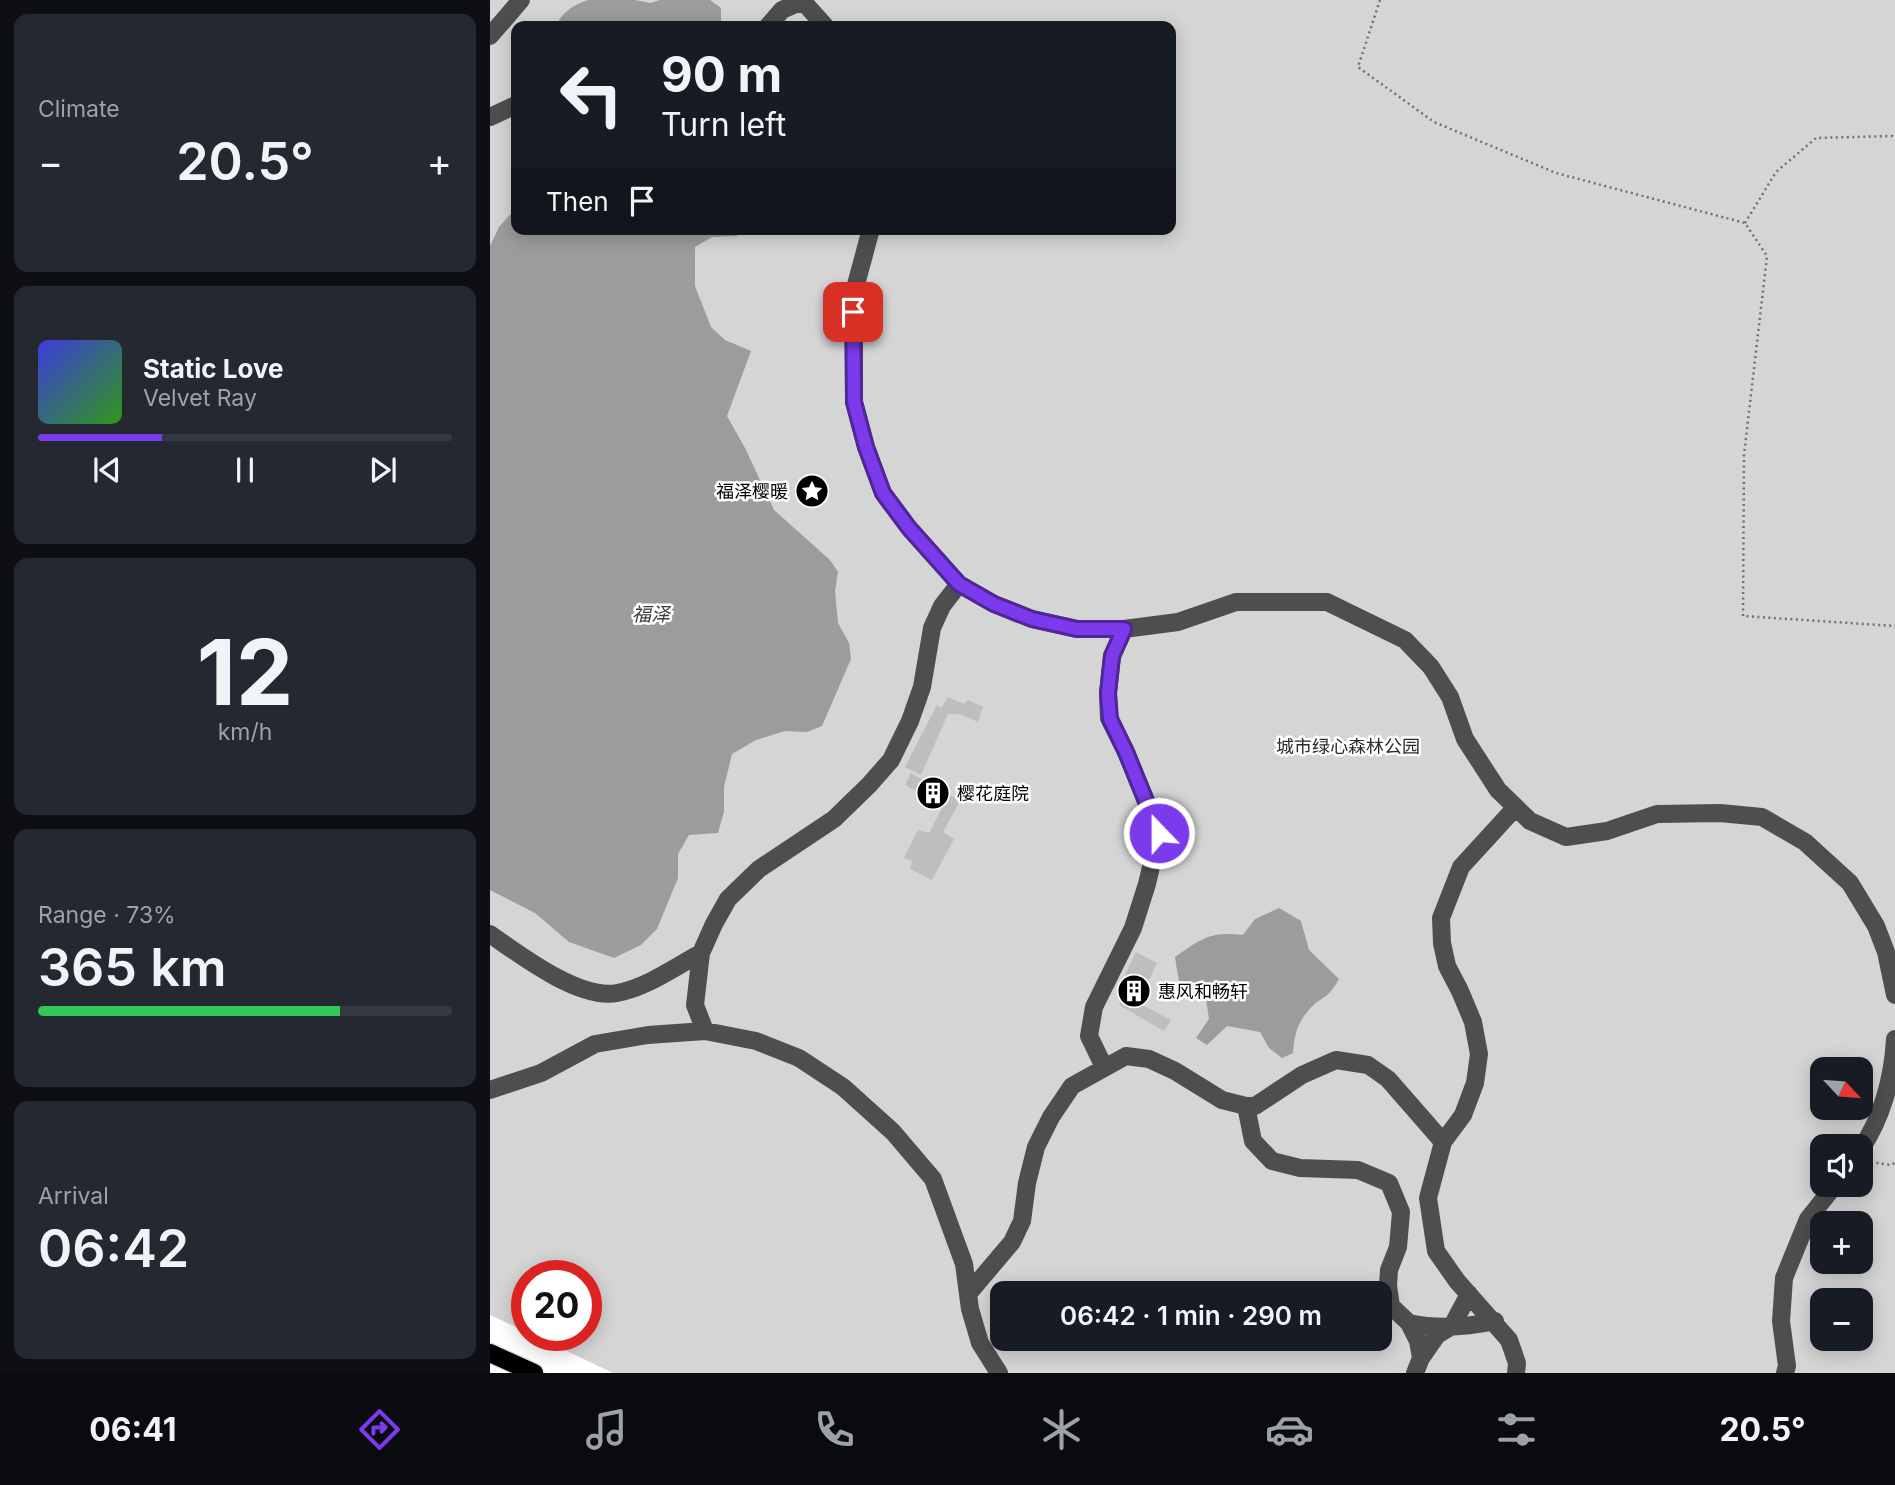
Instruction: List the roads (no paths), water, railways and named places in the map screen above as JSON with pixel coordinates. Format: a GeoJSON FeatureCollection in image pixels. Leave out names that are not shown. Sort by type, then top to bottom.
{"type":"FeatureCollection","features":[{"type":"Feature","properties":{"kind":"main road"},"geometry":{"type":"LineString","coordinates":[[490,1353],[534,1373]]}},
{"type":"Feature","properties":{"kind":"lane"},"geometry":{"type":"LineString","coordinates":[[490,15],[511,0]]}},
{"type":"Feature","properties":{"kind":"lane"},"geometry":{"type":"LineString","coordinates":[[490,36],[521,0]]}},
{"type":"Feature","properties":{"kind":"lane"},"geometry":{"type":"LineString","coordinates":[[772,21],[782,10],[799,1],[820,21]]}},
{"type":"Feature","properties":{"kind":"lane"},"geometry":{"type":"LineString","coordinates":[[490,117],[511,107]]}},
{"type":"Feature","properties":{"kind":"lane"},"geometry":{"type":"LineString","coordinates":[[869,235],[854,292],[854,402],[866,447],[883,493],[909,528],[959,584],[994,604],[1032,619],[1077,629],[1124,629],[1178,622],[1236,602],[1327,603],[1346,611],[1405,640],[1431,667],[1450,697],[1465,739],[1499,790],[1530,821],[1566,837],[1607,831],[1657,814],[1720,813],[1762,817],[1805,842],[1850,883],[1876,926],[1886,952],[1895,995]]}},
{"type":"Feature","properties":{"kind":"lane"},"geometry":{"type":"LineString","coordinates":[[705,1031],[695,1005],[701,953],[728,899],[759,869],[834,819],[891,760],[910,721],[922,687],[932,628],[942,606],[959,584]]}},
{"type":"Feature","properties":{"kind":"lane"},"geometry":{"type":"LineString","coordinates":[[1104,1067],[1089,1036],[1094,1007],[1133,928],[1159,833],[1110,719],[1108,693],[1112,656],[1124,629]]}},
{"type":"Feature","properties":{"kind":"lane"},"geometry":{"type":"LineString","coordinates":[[1515,808],[1461,867],[1441,918],[1442,943],[1447,966],[1472,1022],[1479,1055],[1475,1083],[1463,1115],[1443,1142],[1428,1198],[1436,1251],[1509,1340],[1517,1363],[1516,1373]]}},
{"type":"Feature","properties":{"kind":"lane"},"geometry":{"type":"LineString","coordinates":[[490,934],[550,974],[586,989],[615,993],[639,985],[701,953]]}},
{"type":"Feature","properties":{"kind":"lane"},"geometry":{"type":"LineString","coordinates":[[490,1090],[541,1073],[595,1044],[648,1035],[705,1031],[756,1041],[799,1059],[843,1087],[893,1132],[933,1180],[964,1265],[980,1343],[999,1373]]}},
{"type":"Feature","properties":{"kind":"lane"},"geometry":{"type":"LineString","coordinates":[[1873,1134],[1886,1090],[1895,1039]]}},
{"type":"Feature","properties":{"kind":"lane"},"geometry":{"type":"LineString","coordinates":[[968,1294],[1012,1242],[1023,1221],[1027,1183],[1036,1147],[1051,1117],[1072,1086],[1126,1056],[1149,1059],[1175,1071],[1222,1101],[1246,1106],[1255,1106],[1302,1075],[1336,1060],[1368,1065],[1388,1079],[1443,1142]]}},
{"type":"Feature","properties":{"kind":"lane"},"geometry":{"type":"LineString","coordinates":[[1246,1106],[1253,1141],[1272,1160],[1300,1168],[1358,1170],[1389,1183],[1401,1212],[1398,1247],[1388,1270],[1391,1306],[1409,1323],[1418,1341],[1418,1365]]}},
{"type":"Feature","properties":{"kind":"lane"},"geometry":{"type":"LineString","coordinates":[[1785,1373],[1787,1366],[1781,1321],[1784,1278],[1808,1219],[1825,1197]]}},
{"type":"Feature","properties":{"kind":"lane"},"geometry":{"type":"LineString","coordinates":[[1418,1365],[1437,1335],[1452,1326],[1469,1294]]}},
{"type":"Feature","properties":{"kind":"lane"},"geometry":{"type":"LineString","coordinates":[[1409,1323],[1452,1326],[1494,1321]]}},
{"type":"Feature","properties":{"kind":"water"},"geometry":{"type":"Polygon","coordinates":[[[588,0],[635,0],[650,3],[660,0],[710,0],[721,8],[721,21],[559,21],[578,4],[588,0]]]}},
{"type":"Feature","properties":{"kind":"water","name":"福泽"},"geometry":{"type":"Polygon","coordinates":[[[511,214],[511,235],[737,235],[712,237],[695,247],[695,286],[711,327],[725,340],[751,351],[727,416],[774,510],[830,560],[838,572],[835,591],[838,623],[849,643],[851,659],[822,726],[807,732],[785,731],[756,740],[732,754],[724,787],[724,812],[718,833],[689,835],[678,854],[678,878],[657,929],[641,945],[614,958],[569,942],[535,913],[490,890],[490,246],[499,227],[511,214]]]}},
{"type":"Feature","properties":{"kind":"water"},"geometry":{"type":"Polygon","coordinates":[[[1279,908],[1301,921],[1309,950],[1339,979],[1331,991],[1312,1006],[1301,1020],[1293,1053],[1282,1058],[1269,1048],[1260,1032],[1227,1026],[1207,1045],[1196,1038],[1209,1019],[1206,999],[1179,982],[1175,957],[1214,935],[1243,935],[1255,919],[1279,908]]]}},
{"type":"Feature","properties":{"kind":"place","name":"福泽樱暖"},"geometry":{"type":"Point","coordinates":[812,491]}},
{"type":"Feature","properties":{"kind":"place","name":"樱花庭院"},"geometry":{"type":"Point","coordinates":[933,793]}},
{"type":"Feature","properties":{"kind":"place","name":"惠风和畅轩"},"geometry":{"type":"Point","coordinates":[1134,991]}},
{"type":"Feature","properties":{"kind":"park label","name":"城市绿心森林公园"},"geometry":{"type":"Point","coordinates":[1348,746]}}]}
